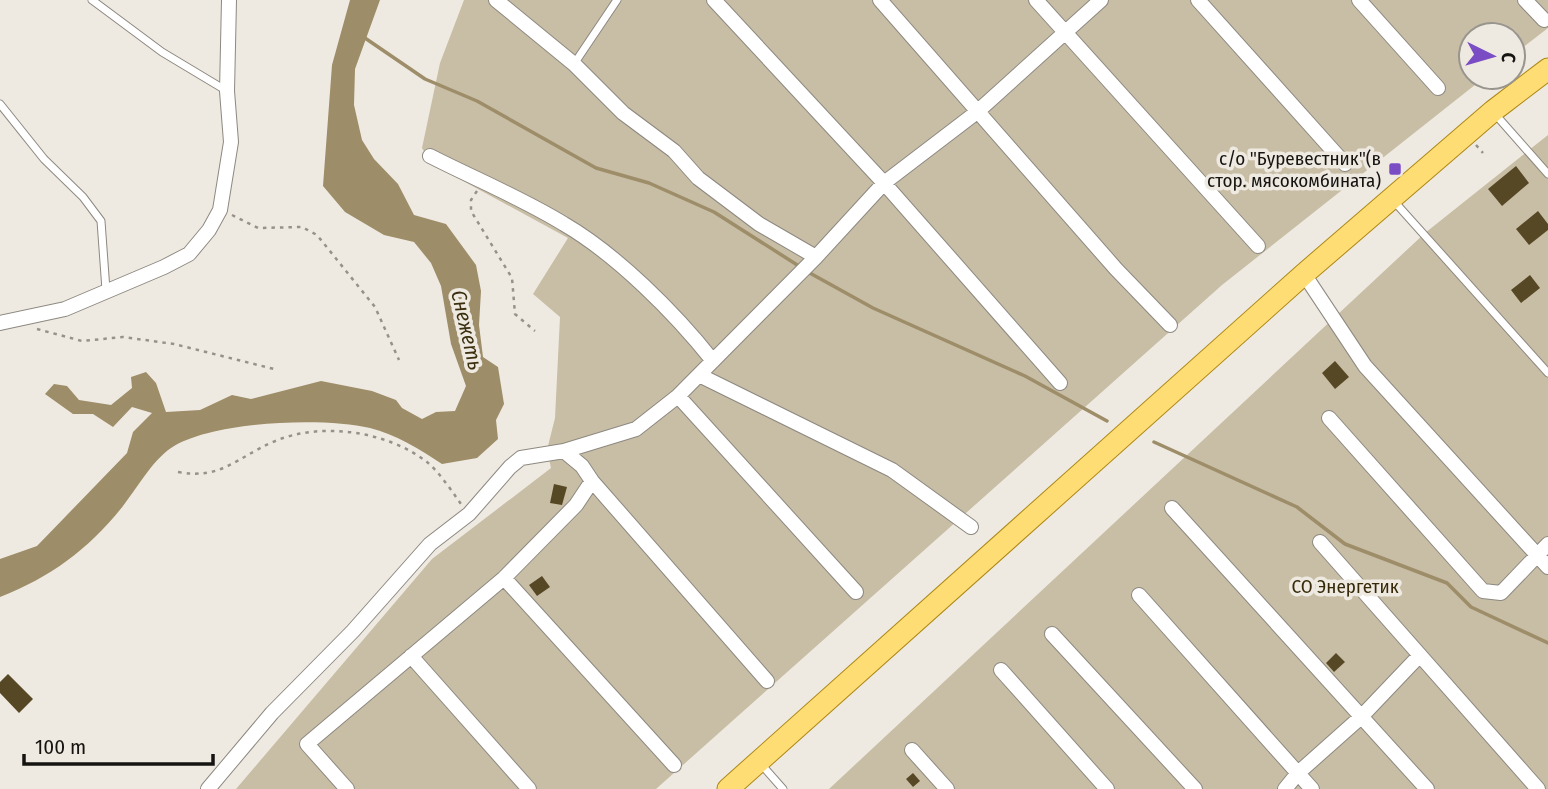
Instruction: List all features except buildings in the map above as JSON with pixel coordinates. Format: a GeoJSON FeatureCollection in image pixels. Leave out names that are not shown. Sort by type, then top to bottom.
{"type":"FeatureCollection","features":[{"type":"Feature","properties":{"kind":"main road"},"geometry":{"type":"LineString","coordinates":[[728,789],[1304,274],[1493,111],[1548,69]]}},
{"type":"Feature","properties":{"kind":"street"},"geometry":{"type":"LineString","coordinates":[[0,323],[16,317],[65,309],[189,254],[209,230],[220,209],[231,142],[227,91],[229,0]]}},
{"type":"Feature","properties":{"kind":"street"},"geometry":{"type":"LineString","coordinates":[[496,0],[574,64],[623,113],[674,150],[698,178],[759,224],[816,257]]}},
{"type":"Feature","properties":{"kind":"street"},"geometry":{"type":"LineString","coordinates":[[715,0],[884,183],[1060,383]]}},
{"type":"Feature","properties":{"kind":"street"},"geometry":{"type":"LineString","coordinates":[[880,0],[1116,269],[1170,325]]}},
{"type":"Feature","properties":{"kind":"street"},"geometry":{"type":"LineString","coordinates":[[1036,0],[1258,246]]}},
{"type":"Feature","properties":{"kind":"street"},"geometry":{"type":"LineString","coordinates":[[208,789],[272,713],[353,631],[430,544],[469,514],[521,458],[564,451],[636,429],[678,396],[816,257],[884,183],[977,112],[1101,0]]}},
{"type":"Feature","properties":{"kind":"street"},"geometry":{"type":"LineString","coordinates":[[1198,0],[1345,163]]}},
{"type":"Feature","properties":{"kind":"street"},"geometry":{"type":"LineString","coordinates":[[1359,0],[1438,88]]}},
{"type":"Feature","properties":{"kind":"street"},"geometry":{"type":"LineString","coordinates":[[1525,0],[1544,20]]}},
{"type":"Feature","properties":{"kind":"street"},"geometry":{"type":"LineString","coordinates":[[430,156],[564,223],[593,243],[684,324],[713,361]]}},
{"type":"Feature","properties":{"kind":"street"},"geometry":{"type":"LineString","coordinates":[[1304,274],[1365,366],[1548,567]]}},
{"type":"Feature","properties":{"kind":"street"},"geometry":{"type":"LineString","coordinates":[[699,375],[892,470],[971,527]]}},
{"type":"Feature","properties":{"kind":"street"},"geometry":{"type":"LineString","coordinates":[[678,396],[856,592]]}},
{"type":"Feature","properties":{"kind":"street"},"geometry":{"type":"LineString","coordinates":[[1329,418],[1483,591],[1501,593],[1548,544]]}},
{"type":"Feature","properties":{"kind":"street"},"geometry":{"type":"LineString","coordinates":[[564,451],[582,466],[592,481],[767,681]]}},
{"type":"Feature","properties":{"kind":"street"},"geometry":{"type":"LineString","coordinates":[[347,789],[307,744],[504,578],[576,505],[592,481]]}},
{"type":"Feature","properties":{"kind":"street"},"geometry":{"type":"LineString","coordinates":[[1171,508],[1427,789]]}},
{"type":"Feature","properties":{"kind":"street"},"geometry":{"type":"LineString","coordinates":[[1320,542],[1538,789]]}},
{"type":"Feature","properties":{"kind":"street"},"geometry":{"type":"LineString","coordinates":[[504,578],[674,765]]}},
{"type":"Feature","properties":{"kind":"street"},"geometry":{"type":"LineString","coordinates":[[1139,595],[1312,789]]}},
{"type":"Feature","properties":{"kind":"street"},"geometry":{"type":"LineString","coordinates":[[1052,634],[1195,789]]}},
{"type":"Feature","properties":{"kind":"street"},"geometry":{"type":"LineString","coordinates":[[1285,789],[1297,773],[1361,717],[1420,655]]}},
{"type":"Feature","properties":{"kind":"street"},"geometry":{"type":"LineString","coordinates":[[411,656],[530,789]]}},
{"type":"Feature","properties":{"kind":"street"},"geometry":{"type":"LineString","coordinates":[[1001,670],[1107,789]]}},
{"type":"Feature","properties":{"kind":"street"},"geometry":{"type":"LineString","coordinates":[[912,750],[947,789]]}},
{"type":"Feature","properties":{"kind":"lane"},"geometry":{"type":"LineString","coordinates":[[92,0],[162,52],[227,91]]}},
{"type":"Feature","properties":{"kind":"lane"},"geometry":{"type":"LineString","coordinates":[[102,9],[107,0]]}},
{"type":"Feature","properties":{"kind":"lane"},"geometry":{"type":"LineString","coordinates":[[574,64],[617,0]]}},
{"type":"Feature","properties":{"kind":"lane"},"geometry":{"type":"LineString","coordinates":[[0,104],[44,159],[83,197],[101,221],[106,290]]}},
{"type":"Feature","properties":{"kind":"lane"},"geometry":{"type":"LineString","coordinates":[[1493,111],[1548,174]]}},
{"type":"Feature","properties":{"kind":"lane"},"geometry":{"type":"LineString","coordinates":[[1392,198],[1548,373]]}},
{"type":"Feature","properties":{"kind":"lane"},"geometry":{"type":"LineString","coordinates":[[758,761],[783,789]]}},
{"type":"Feature","properties":{"kind":"path"},"geometry":{"type":"LineString","coordinates":[[484,183],[471,200],[471,211],[512,278],[515,314],[535,331]]}},
{"type":"Feature","properties":{"kind":"path"},"geometry":{"type":"LineString","coordinates":[[220,209],[258,228],[302,227],[317,235],[375,307],[399,360]]}},
{"type":"Feature","properties":{"kind":"path"},"geometry":{"type":"LineString","coordinates":[[16,317],[39,331],[82,341],[123,337],[174,344],[278,370]]}},
{"type":"Feature","properties":{"kind":"path"},"geometry":{"type":"LineString","coordinates":[[178,472],[196,475],[219,472],[274,441],[305,434],[347,431],[399,445],[428,463],[469,514]]}},
{"type":"Feature","properties":{"kind":"green space"},"geometry":{"type":"Polygon","coordinates":[[[464,0],[1548,0],[1548,28],[1527,44],[1527,21],[1457,21],[1457,91],[1467,91],[1222,285],[656,789],[236,789],[432,559],[551,468],[547,450],[555,418],[560,317],[533,294],[568,238],[432,164],[422,148],[440,63],[464,0]]]}},
{"type":"Feature","properties":{"kind":"green space","name":"СО Энергетик"},"geometry":{"type":"Polygon","coordinates":[[[1548,135],[1548,789],[829,789],[1425,233],[1548,135]]]}},
{"type":"Feature","properties":{"kind":"water","name":"Снежеть"},"geometry":{"type":"Polygon","coordinates":[[[350,0],[380,0],[355,69],[354,105],[362,140],[374,159],[398,184],[414,215],[446,224],[476,265],[481,291],[479,325],[483,357],[498,367],[504,404],[496,420],[498,439],[477,458],[442,464],[389,434],[349,425],[297,422],[268,424],[239,427],[189,439],[171,448],[157,460],[123,506],[83,548],[52,571],[0,597],[0,559],[37,546],[127,453],[133,432],[152,413],[132,407],[113,427],[93,414],[73,414],[45,394],[54,384],[67,386],[79,400],[111,405],[132,388],[131,377],[146,372],[156,383],[166,412],[200,410],[232,395],[251,399],[321,381],[372,391],[396,400],[402,408],[422,419],[436,412],[455,411],[466,386],[451,344],[441,286],[431,263],[414,242],[384,235],[345,212],[323,186],[332,65],[350,0]]]}},
{"type":"Feature","properties":{"kind":"waterway"},"geometry":{"type":"LineString","coordinates":[[362,36],[425,79],[477,101],[596,168],[649,183],[714,212],[802,268]]}},
{"type":"Feature","properties":{"kind":"waterway"},"geometry":{"type":"LineString","coordinates":[[808,272],[873,308],[1025,376],[1107,421]]}},
{"type":"Feature","properties":{"kind":"waterway"},"geometry":{"type":"LineString","coordinates":[[1154,442],[1297,507],[1345,544],[1447,583],[1471,607],[1548,643]]}},
{"type":"Feature","properties":{"kind":"place","name":"с/о \"Буревестник\"(в стор. мясокомбината)"},"geometry":{"type":"Point","coordinates":[1395,169]}}]}
